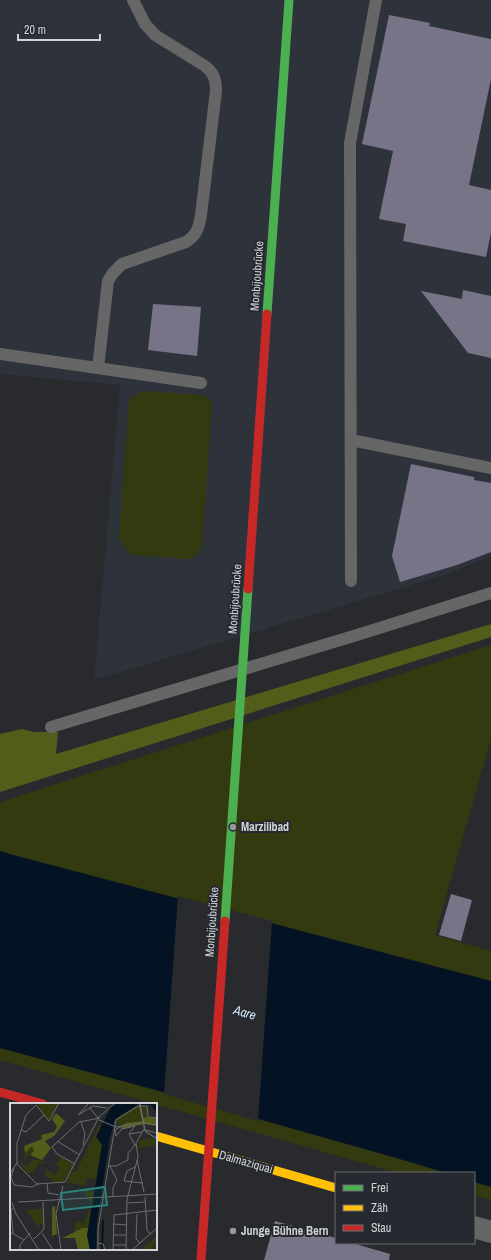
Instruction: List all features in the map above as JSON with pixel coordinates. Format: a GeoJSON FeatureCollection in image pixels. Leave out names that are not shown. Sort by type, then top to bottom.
{"type":"FeatureCollection","features":[{"type":"Feature","properties":{"kind":"main road","name":"Monbijoubrücke"},"geometry":{"type":"LineString","coordinates":[[201,1260],[289,0]]}},
{"type":"Feature","properties":{"kind":"main road"},"geometry":{"type":"LineString","coordinates":[[0,1092],[39,1103]]}},
{"type":"Feature","properties":{"kind":"main road","name":"Dalmaziquai"},"geometry":{"type":"LineString","coordinates":[[157,1136],[335,1188]]}},
{"type":"Feature","properties":{"kind":"street"},"geometry":{"type":"LineString","coordinates":[[475,1227],[491,1232]]}},
{"type":"Feature","properties":{"kind":"lane"},"geometry":{"type":"LineString","coordinates":[[98,368],[108,281],[112,273],[122,264],[186,242],[197,232],[201,215],[216,91],[214,76],[210,70],[155,35],[145,24],[133,0]]}},
{"type":"Feature","properties":{"kind":"lane"},"geometry":{"type":"LineString","coordinates":[[351,581],[350,143],[376,0]]}},
{"type":"Feature","properties":{"kind":"lane"},"geometry":{"type":"LineString","coordinates":[[0,354],[201,383]]}},
{"type":"Feature","properties":{"kind":"lane"},"geometry":{"type":"LineString","coordinates":[[351,440],[490,464]]}},
{"type":"Feature","properties":{"kind":"lane"},"geometry":{"type":"LineString","coordinates":[[51,727],[491,593]]}},
{"type":"Feature","properties":{"kind":"shaded area"},"geometry":{"type":"Polygon","coordinates":[[[0,0],[491,0],[491,556],[445,575],[94,680],[120,385],[0,374],[0,0]]]}},
{"type":"Feature","properties":{"kind":"green space"},"geometry":{"type":"Polygon","coordinates":[[[144,391],[201,395],[205,396],[211,401],[212,406],[202,544],[198,554],[189,559],[132,555],[124,547],[119,538],[129,400],[138,393],[144,391]]]}},
{"type":"Feature","properties":{"kind":"green space"},"geometry":{"type":"Polygon","coordinates":[[[491,624],[491,637],[0,792],[0,734],[22,729],[34,732],[58,732],[56,754],[491,624]]]}},
{"type":"Feature","properties":{"kind":"green space","name":"Marzilibad"},"geometry":{"type":"Polygon","coordinates":[[[491,645],[491,739],[435,935],[491,951],[491,981],[0,851],[0,802],[491,645]]]}},
{"type":"Feature","properties":{"kind":"green space"},"geometry":{"type":"Polygon","coordinates":[[[0,1048],[152,1089],[443,1172],[394,1172],[157,1105],[157,1103],[151,1103],[0,1060],[0,1048]]]}},
{"type":"Feature","properties":{"kind":"green space"},"geometry":{"type":"Polygon","coordinates":[[[475,1182],[491,1187],[491,1200],[475,1195],[475,1182]]]}},
{"type":"Feature","properties":{"kind":"water","name":"Aare"},"geometry":{"type":"Polygon","coordinates":[[[0,851],[491,981],[491,1187],[475,1182],[475,1172],[443,1172],[152,1089],[0,1048],[0,851]]]}},
{"type":"Feature","properties":{"kind":"pier"},"geometry":{"type":"Polygon","coordinates":[[[178,896],[272,921],[258,1121],[164,1094],[178,896]]]}},
{"type":"Feature","properties":{"kind":"building"},"geometry":{"type":"Polygon","coordinates":[[[389,15],[430,23],[429,26],[491,39],[491,79],[469,185],[491,190],[491,233],[486,257],[403,241],[406,224],[379,219],[393,151],[362,144],[389,15]]]}},
{"type":"Feature","properties":{"kind":"building"},"geometry":{"type":"Polygon","coordinates":[[[463,290],[491,296],[491,358],[468,353],[421,291],[462,299],[463,290]]]}},
{"type":"Feature","properties":{"kind":"building"},"geometry":{"type":"Polygon","coordinates":[[[153,304],[201,307],[197,356],[148,350],[153,304]]]}},
{"type":"Feature","properties":{"kind":"building"},"geometry":{"type":"Polygon","coordinates":[[[411,464],[474,477],[474,480],[491,483],[491,552],[457,565],[400,582],[392,556],[411,464]]]}},
{"type":"Feature","properties":{"kind":"building"},"geometry":{"type":"Polygon","coordinates":[[[451,894],[472,900],[461,941],[439,935],[451,894]]]}},
{"type":"Feature","properties":{"kind":"building"},"geometry":{"type":"Polygon","coordinates":[[[275,1221],[335,1238],[335,1244],[355,1244],[390,1254],[389,1260],[264,1260],[275,1221]]]}},
{"type":"Feature","properties":{"kind":"traffic: fast"},"geometry":{"type":"LineString","coordinates":[[267,314],[289,0]]}},
{"type":"Feature","properties":{"kind":"traffic: fast"},"geometry":{"type":"LineString","coordinates":[[225,921],[248,589]]}},
{"type":"Feature","properties":{"kind":"traffic: slow"},"geometry":{"type":"LineString","coordinates":[[157,1136],[335,1188]]}},
{"type":"Feature","properties":{"kind":"traffic: jam"},"geometry":{"type":"LineString","coordinates":[[248,589],[267,314]]}},
{"type":"Feature","properties":{"kind":"traffic: jam"},"geometry":{"type":"LineString","coordinates":[[201,1260],[225,921]]}},
{"type":"Feature","properties":{"kind":"traffic: jam"},"geometry":{"type":"LineString","coordinates":[[0,1092],[39,1103]]}},
{"type":"Feature","properties":{"kind":"place","name":"Marzilibad"},"geometry":{"type":"Point","coordinates":[233,827]}},
{"type":"Feature","properties":{"kind":"place","name":"Junge Bühne Bern"},"geometry":{"type":"Point","coordinates":[233,1231]}}]}
